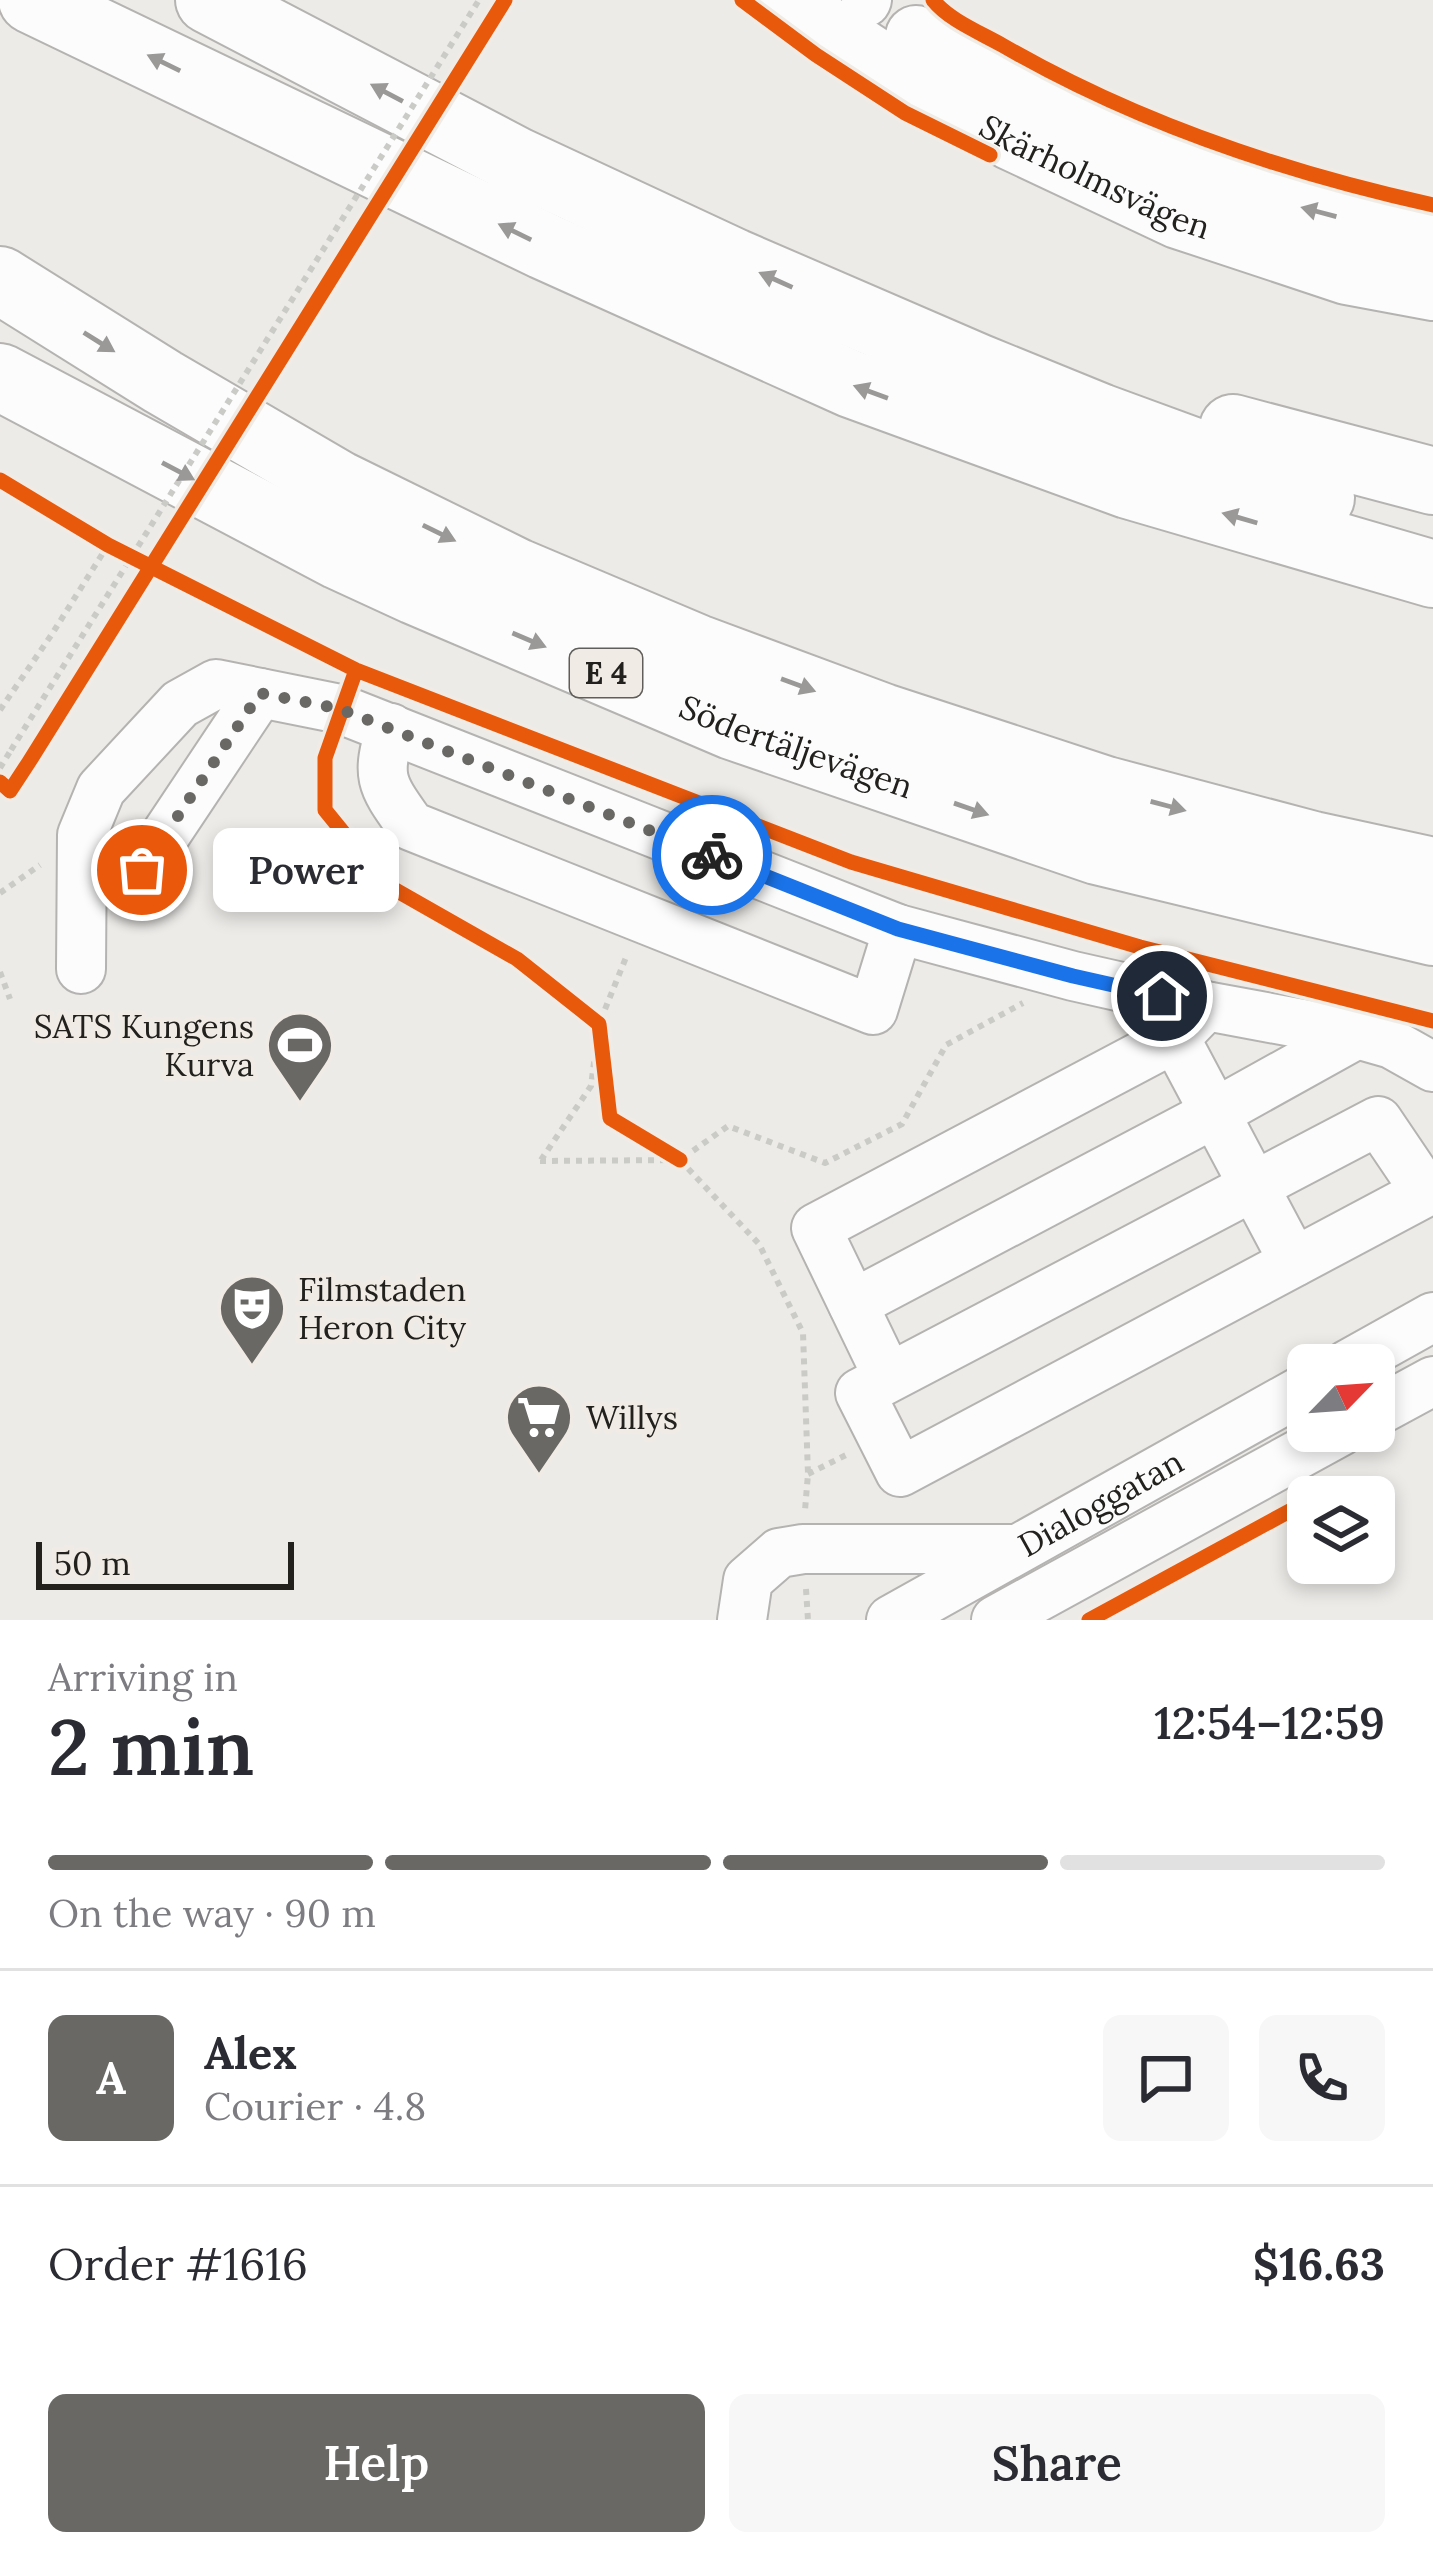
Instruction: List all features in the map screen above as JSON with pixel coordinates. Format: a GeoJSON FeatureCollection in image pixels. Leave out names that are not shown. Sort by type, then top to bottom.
{"type":"FeatureCollection","features":[{"type":"Feature","properties":{"kind":"highway"},"geometry":{"type":"LineString","coordinates":[[32,0],[544,246],[851,385],[1128,485],[1433,574]]}},
{"type":"Feature","properties":{"kind":"highway"},"geometry":{"type":"LineString","coordinates":[[208,0],[517,161],[734,262],[977,367],[1272,482],[1433,536]]}},
{"type":"Feature","properties":{"kind":"highway"},"geometry":{"type":"LineString","coordinates":[[0,280],[338,484],[517,572],[698,648],[883,717],[1106,790],[1313,845],[1433,871]]}},
{"type":"Feature","properties":{"kind":"highway"},"geometry":{"type":"LineString","coordinates":[[977,367],[1433,481]]}},
{"type":"Feature","properties":{"kind":"highway","name":"Södertäljevägen"},"geometry":{"type":"LineString","coordinates":[[0,377],[339,556],[732,726],[1096,851],[1433,932]]}},
{"type":"Feature","properties":{"kind":"main road","name":"Skärholmsvägen"},"geometry":{"type":"LineString","coordinates":[[786,0],[859,9],[1000,84],[1190,170],[1278,201],[1433,238]]}},
{"type":"Feature","properties":{"kind":"main road","name":"Skärholmsvägen"},"geometry":{"type":"LineString","coordinates":[[859,9],[888,67],[1010,139],[1178,218],[1347,274],[1433,290]]}},
{"type":"Feature","properties":{"kind":"street"},"geometry":{"type":"LineString","coordinates":[[81,969],[82,835],[101,789],[180,704],[216,684],[340,709],[898,929],[1073,976],[1190,1022],[1357,1034],[1392,1044],[1433,1066]]}},
{"type":"Feature","properties":{"kind":"street"},"geometry":{"type":"LineString","coordinates":[[142,870],[260,693]]}},
{"type":"Feature","properties":{"kind":"street"},"geometry":{"type":"LineString","coordinates":[[391,728],[381,759],[386,791],[412,826],[643,919],[874,1010],[898,929]]}},
{"type":"Feature","properties":{"kind":"street"},"geometry":{"type":"LineString","coordinates":[[1190,1022],[1215,1113],[1294,1262]]}},
{"type":"Feature","properties":{"kind":"street"},"geometry":{"type":"LineString","coordinates":[[888,1377],[816,1228],[1190,1022]]}},
{"type":"Feature","properties":{"kind":"street"},"geometry":{"type":"LineString","coordinates":[[853,1304],[1357,1034]]}},
{"type":"Feature","properties":{"kind":"street"},"geometry":{"type":"LineString","coordinates":[[1378,1121],[1426,1192],[1294,1262],[900,1472],[860,1394],[1378,1121]]}},
{"type":"Feature","properties":{"kind":"street"},"geometry":{"type":"LineString","coordinates":[[1385,1344],[1433,1317]]}},
{"type":"Feature","properties":{"kind":"street"},"geometry":{"type":"LineString","coordinates":[[1395,1402],[1433,1381]]}},
{"type":"Feature","properties":{"kind":"street","name":"Dialoggatan"},"geometry":{"type":"LineString","coordinates":[[891,1620],[1287,1399]]}},
{"type":"Feature","properties":{"kind":"street","name":"Dialoggatan"},"geometry":{"type":"LineString","coordinates":[[996,1620],[1303,1452]]}},
{"type":"Feature","properties":{"kind":"street"},"geometry":{"type":"LineString","coordinates":[[742,1620],[748,1580],[778,1553],[1018,1549]]}},
{"type":"Feature","properties":{"kind":"path"},"geometry":{"type":"LineString","coordinates":[[0,769],[479,0]]}},
{"type":"Feature","properties":{"kind":"path"},"geometry":{"type":"LineString","coordinates":[[88,533],[143,563]]}},
{"type":"Feature","properties":{"kind":"path"},"geometry":{"type":"LineString","coordinates":[[0,710],[108,545]]}},
{"type":"Feature","properties":{"kind":"path"},"geometry":{"type":"LineString","coordinates":[[643,919],[599,1024],[591,1086],[541,1161],[680,1160],[728,1126],[824,1163],[902,1124],[946,1045],[1073,976]]}},
{"type":"Feature","properties":{"kind":"path"},"geometry":{"type":"LineString","coordinates":[[0,972],[10,999]]}},
{"type":"Feature","properties":{"kind":"path"},"geometry":{"type":"LineString","coordinates":[[582,1011],[599,1024],[607,1095]]}},
{"type":"Feature","properties":{"kind":"path"},"geometry":{"type":"LineString","coordinates":[[645,1139],[680,1160],[759,1244],[803,1333],[808,1474],[802,1549],[808,1620]]}},
{"type":"Feature","properties":{"kind":"cycle path"},"geometry":{"type":"LineString","coordinates":[[0,782],[10,791],[29,762],[505,0]]}},
{"type":"Feature","properties":{"kind":"cycle path"},"geometry":{"type":"LineString","coordinates":[[742,0],[905,113],[990,155]]}},
{"type":"Feature","properties":{"kind":"cycle path"},"geometry":{"type":"LineString","coordinates":[[933,0],[965,25],[1053,73],[1157,121],[1321,177],[1433,205]]}},
{"type":"Feature","properties":{"kind":"cycle path"},"geometry":{"type":"LineString","coordinates":[[0,480],[108,545],[356,670],[851,862],[1140,947],[1433,1021]]}},
{"type":"Feature","properties":{"kind":"cycle path"},"geometry":{"type":"LineString","coordinates":[[356,670],[325,758],[325,810],[385,884],[517,959],[599,1024],[610,1118],[680,1160]]}},
{"type":"Feature","properties":{"kind":"cycle path"},"geometry":{"type":"LineString","coordinates":[[1089,1620],[1287,1512]]}},
{"type":"Feature","properties":{"kind":"way so far"},"geometry":{"type":"LineString","coordinates":[[142,870],[260,693],[340,709],[712,855]]}},
{"type":"Feature","properties":{"kind":"place","name":"Power"},"geometry":{"type":"Point","coordinates":[142,870]}},
{"type":"Feature","properties":{"kind":"place","name":"SATS Kungens Kurva"},"geometry":{"type":"Point","coordinates":[300,1104]}},
{"type":"Feature","properties":{"kind":"place","name":"Filmstaden Heron City"},"geometry":{"type":"Point","coordinates":[252,1367]}},
{"type":"Feature","properties":{"kind":"place","name":"Willys"},"geometry":{"type":"Point","coordinates":[539,1476]}},
{"type":"Feature","properties":{"kind":"route"},"geometry":{"type":"LineString","coordinates":[[712,855],[898,929],[1162,996]]}}]}
